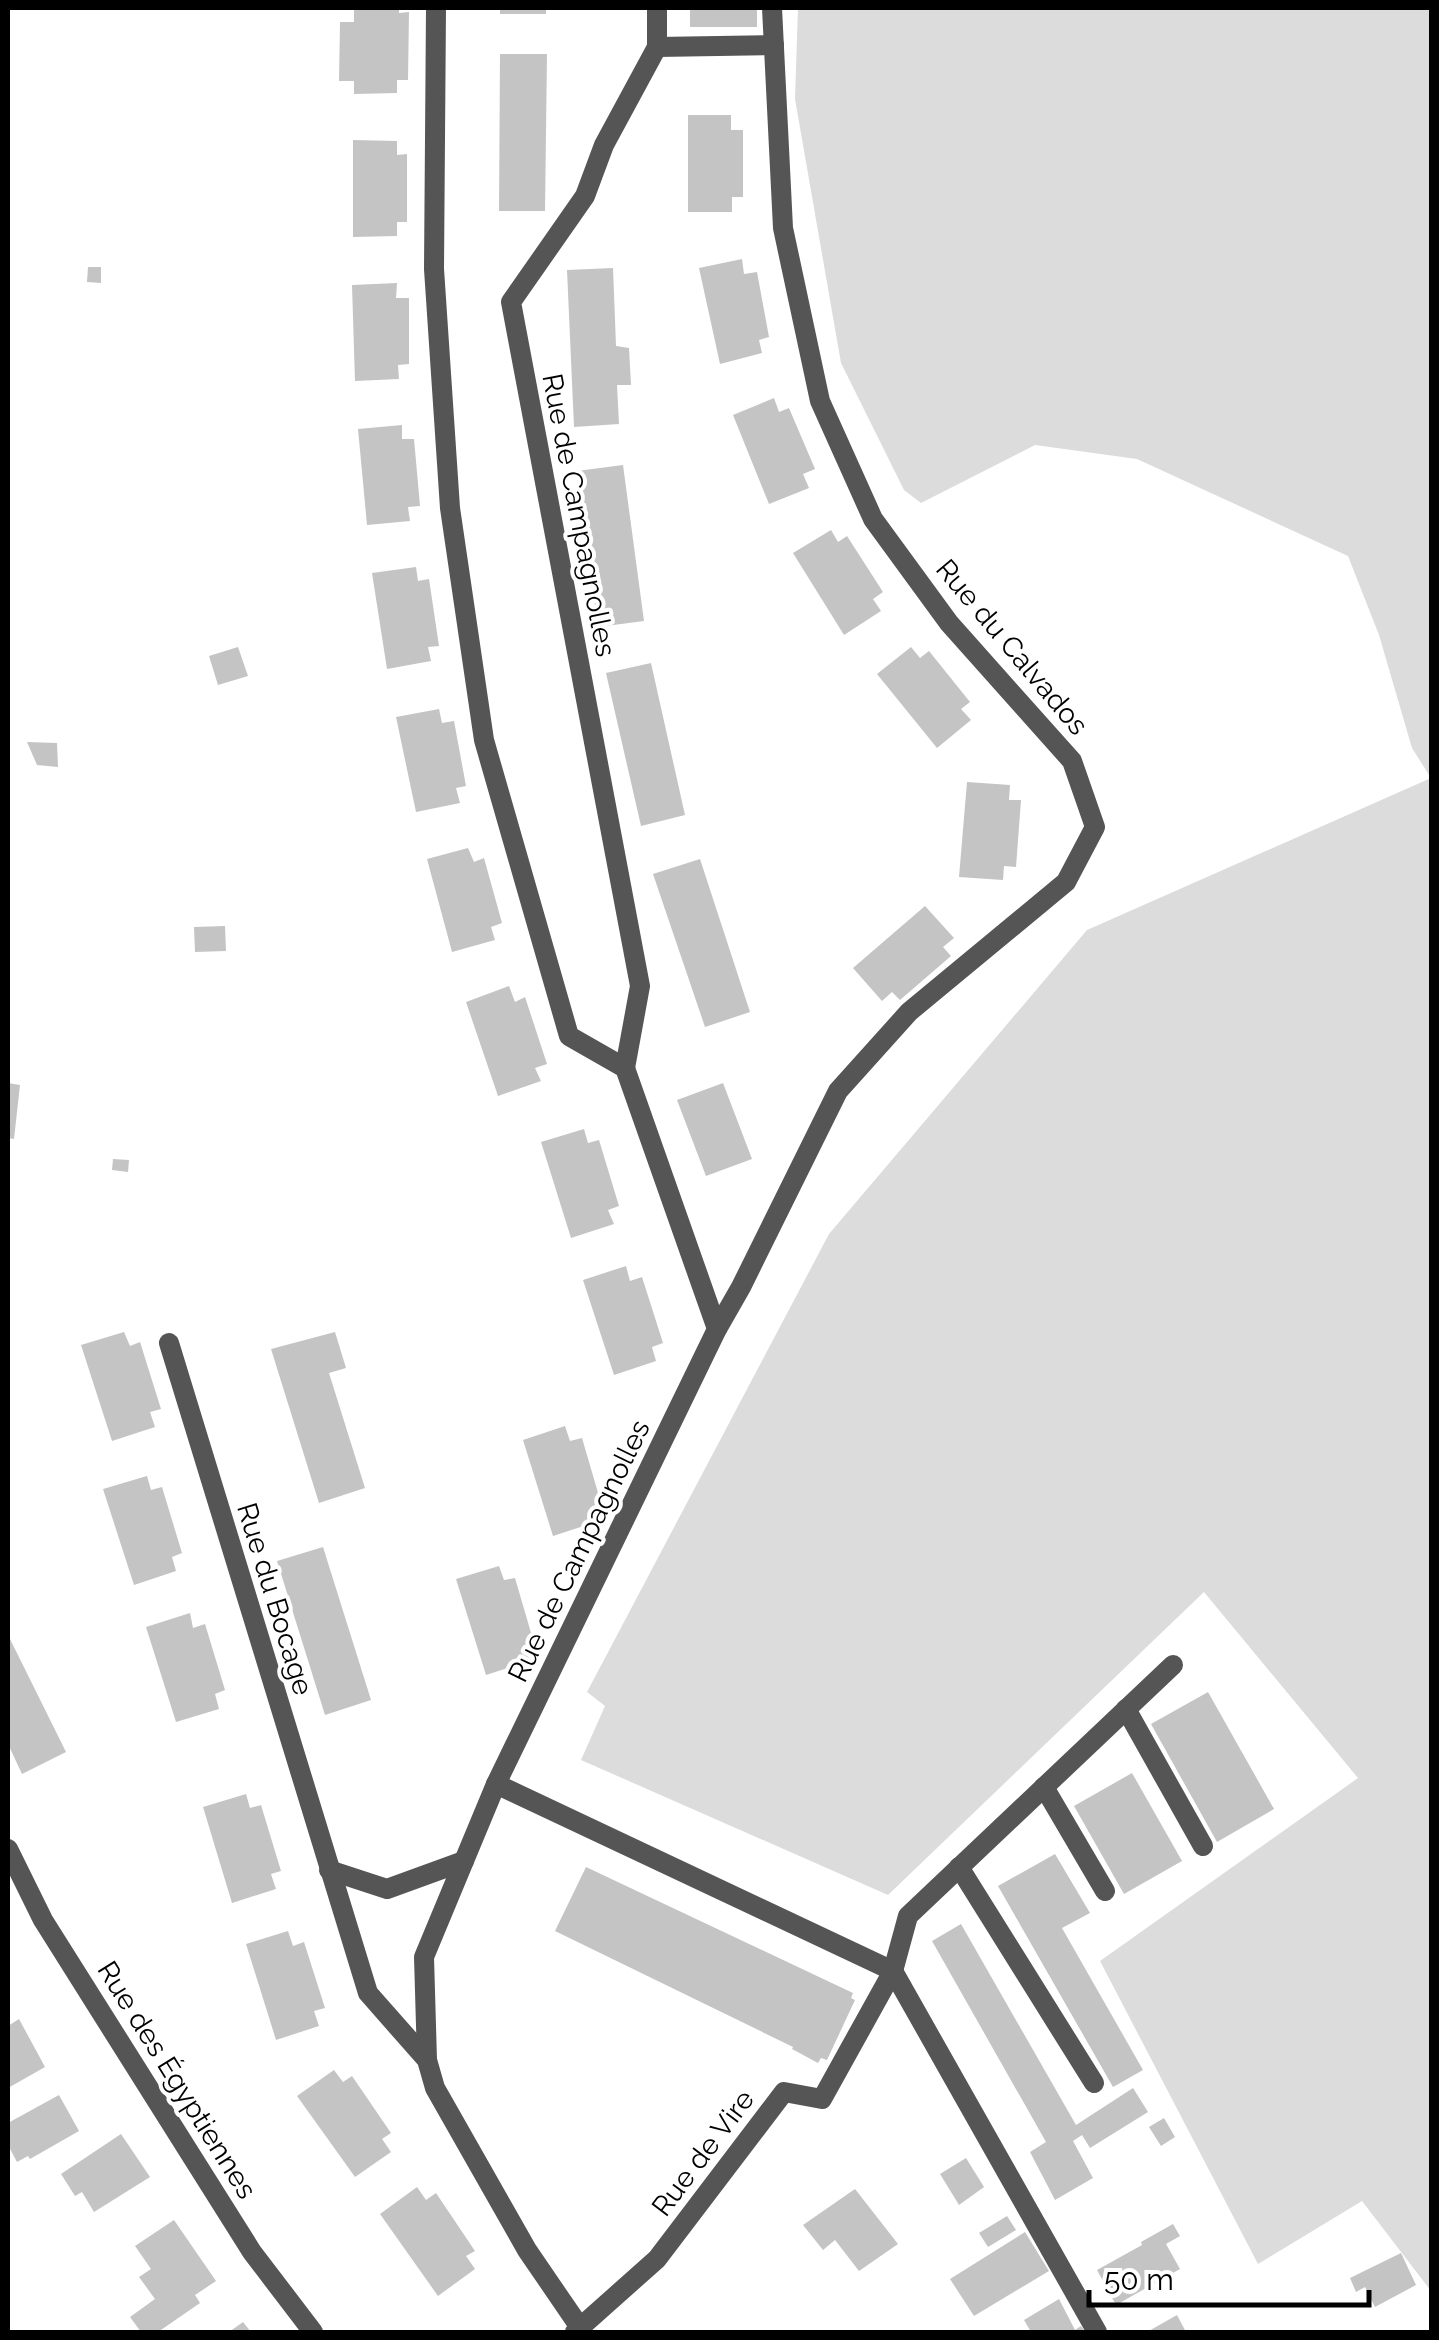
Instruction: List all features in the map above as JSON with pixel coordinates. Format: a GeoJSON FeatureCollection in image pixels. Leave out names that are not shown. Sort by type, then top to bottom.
{"type":"FeatureCollection","features":[{"type":"Feature","properties":{"kind":"street"},"geometry":{"type":"LineString","coordinates":[[436,8],[437,308],[450,508],[484,740],[569,1036],[625,1068]]}},
{"type":"Feature","properties":{"kind":"street","name":"Rue de Campagnolles"},"geometry":{"type":"LineString","coordinates":[[427,2060],[424,1957],[496,1784],[717,1329],[625,1068],[640,986],[511,302],[585,196],[604,145],[657,47],[657,8]]}},
{"type":"Feature","properties":{"kind":"street","name":"Rue du Calvados"},"geometry":{"type":"LineString","coordinates":[[717,1329],[838,1091],[909,1012],[1066,882],[1095,827],[1072,761],[949,623],[873,519],[820,401],[783,228],[772,8]]}},
{"type":"Feature","properties":{"kind":"street"},"geometry":{"type":"LineString","coordinates":[[657,47],[774,45]]}},
{"type":"Feature","properties":{"kind":"street","name":"Rue du Bocage"},"geometry":{"type":"LineString","coordinates":[[169,1343],[368,1993],[427,2060],[434,2088],[577,2329]]}},
{"type":"Feature","properties":{"kind":"street","name":"Rue de Vire"},"geometry":{"type":"LineString","coordinates":[[577,2329],[657,2259],[784,2092],[822,2099],[893,1971],[908,1916],[1173,1665]]}},
{"type":"Feature","properties":{"kind":"street"},"geometry":{"type":"LineString","coordinates":[[1126,1709],[1204,1846]]}},
{"type":"Feature","properties":{"kind":"street"},"geometry":{"type":"LineString","coordinates":[[496,1784],[893,1971],[1096,2332]]}},
{"type":"Feature","properties":{"kind":"street"},"geometry":{"type":"LineString","coordinates":[[1044,1787],[1105,1891]]}},
{"type":"Feature","properties":{"kind":"street","name":"Rue des Égyptiennes"},"geometry":{"type":"LineString","coordinates":[[8,1849],[43,1920],[252,2252],[313,2332]]}},
{"type":"Feature","properties":{"kind":"street"},"geometry":{"type":"LineString","coordinates":[[329,1870],[387,1889],[464,1862]]}},
{"type":"Feature","properties":{"kind":"street"},"geometry":{"type":"LineString","coordinates":[[959,1867],[1094,2083]]}},
{"type":"Feature","properties":{"kind":"shaded area"},"geometry":{"type":"Polygon","coordinates":[[[798,8],[1431,8],[1431,778],[1412,748],[1379,635],[1348,556],[1137,459],[1035,445],[921,503],[904,490],[841,363],[795,99],[798,8]]]}},
{"type":"Feature","properties":{"kind":"shaded area"},"geometry":{"type":"Polygon","coordinates":[[[1431,778],[1431,2291],[1362,2201],[1258,2264],[1100,1961],[1358,1778],[1204,1592],[888,1895],[581,1760],[605,1706],[587,1692],[829,1234],[1087,930],[1431,778]]]}},
{"type":"Feature","properties":{"kind":"building"},"geometry":{"type":"Polygon","coordinates":[[[354,8],[399,8],[399,13],[409,12],[408,80],[397,80],[397,93],[354,94],[354,81],[339,81],[340,22],[354,22],[354,8]]]}},
{"type":"Feature","properties":{"kind":"building"},"geometry":{"type":"Polygon","coordinates":[[[500,8],[546,8],[546,14],[500,14],[500,8]]]}},
{"type":"Feature","properties":{"kind":"building"},"geometry":{"type":"Polygon","coordinates":[[[690,8],[757,8],[757,27],[690,27],[690,8]]]}},
{"type":"Feature","properties":{"kind":"building"},"geometry":{"type":"Polygon","coordinates":[[[500,54],[547,54],[545,211],[499,211],[500,54]]]}},
{"type":"Feature","properties":{"kind":"building"},"geometry":{"type":"Polygon","coordinates":[[[688,115],[731,115],[731,130],[743,130],[743,197],[732,197],[732,212],[688,212],[688,115]]]}},
{"type":"Feature","properties":{"kind":"building"},"geometry":{"type":"Polygon","coordinates":[[[353,140],[397,141],[397,155],[407,154],[407,222],[397,222],[397,236],[353,237],[353,140]]]}},
{"type":"Feature","properties":{"kind":"building"},"geometry":{"type":"Polygon","coordinates":[[[742,259],[744,274],[757,272],[769,337],[759,340],[762,353],[720,364],[699,268],[742,259]]]}},
{"type":"Feature","properties":{"kind":"building"},"geometry":{"type":"Polygon","coordinates":[[[88,267],[101,267],[101,283],[87,282],[88,267]]]}},
{"type":"Feature","properties":{"kind":"building"},"geometry":{"type":"Polygon","coordinates":[[[613,268],[616,346],[629,348],[631,385],[617,385],[619,424],[574,427],[567,270],[613,268]]]}},
{"type":"Feature","properties":{"kind":"building"},"geometry":{"type":"Polygon","coordinates":[[[397,283],[396,298],[409,298],[409,364],[398,365],[399,379],[355,381],[352,285],[397,283]]]}},
{"type":"Feature","properties":{"kind":"building"},"geometry":{"type":"Polygon","coordinates":[[[774,398],[779,412],[789,408],[815,469],[803,474],[809,488],[769,504],[733,415],[774,398]]]}},
{"type":"Feature","properties":{"kind":"building"},"geometry":{"type":"Polygon","coordinates":[[[402,425],[402,439],[414,439],[420,506],[408,507],[410,521],[367,525],[358,429],[402,425]]]}},
{"type":"Feature","properties":{"kind":"building"},"geometry":{"type":"Polygon","coordinates":[[[623,465],[644,621],[598,627],[577,471],[623,465]]]}},
{"type":"Feature","properties":{"kind":"building"},"geometry":{"type":"Polygon","coordinates":[[[831,530],[838,542],[847,536],[883,592],[873,599],[881,611],[844,635],[793,553],[831,530]]]}},
{"type":"Feature","properties":{"kind":"building"},"geometry":{"type":"Polygon","coordinates":[[[416,567],[418,581],[429,579],[439,646],[428,647],[431,661],[387,669],[372,573],[416,567]]]}},
{"type":"Feature","properties":{"kind":"building"},"geometry":{"type":"Polygon","coordinates":[[[238,647],[248,676],[218,685],[209,656],[238,647]]]}},
{"type":"Feature","properties":{"kind":"building"},"geometry":{"type":"Polygon","coordinates":[[[911,647],[920,658],[929,651],[970,702],[961,709],[971,720],[937,748],[877,674],[911,647]]]}},
{"type":"Feature","properties":{"kind":"building"},"geometry":{"type":"Polygon","coordinates":[[[651,663],[685,815],[641,826],[606,673],[651,663]]]}},
{"type":"Feature","properties":{"kind":"building"},"geometry":{"type":"Polygon","coordinates":[[[439,709],[442,723],[454,721],[466,786],[456,788],[460,803],[416,812],[396,717],[439,709]]]}},
{"type":"Feature","properties":{"kind":"building"},"geometry":{"type":"Polygon","coordinates":[[[27,742],[57,743],[58,767],[37,765],[27,742]]]}},
{"type":"Feature","properties":{"kind":"building"},"geometry":{"type":"Polygon","coordinates":[[[967,782],[1010,785],[1009,800],[1021,800],[1016,867],[1004,866],[1003,880],[959,877],[967,782]]]}},
{"type":"Feature","properties":{"kind":"building"},"geometry":{"type":"Polygon","coordinates":[[[468,848],[474,862],[484,858],[502,923],[491,927],[495,940],[452,952],[427,859],[468,848]]]}},
{"type":"Feature","properties":{"kind":"building"},"geometry":{"type":"Polygon","coordinates":[[[700,859],[750,1012],[705,1027],[653,874],[700,859]]]}},
{"type":"Feature","properties":{"kind":"building"},"geometry":{"type":"Polygon","coordinates":[[[925,906],[954,938],[943,947],[951,956],[900,1000],[892,992],[882,1001],[853,968],[925,906]]]}},
{"type":"Feature","properties":{"kind":"building"},"geometry":{"type":"Polygon","coordinates":[[[225,926],[226,951],[195,952],[194,927],[225,926]]]}},
{"type":"Feature","properties":{"kind":"building"},"geometry":{"type":"Polygon","coordinates":[[[509,986],[515,1002],[525,997],[547,1064],[535,1068],[541,1081],[498,1096],[466,1002],[509,986]]]}},
{"type":"Feature","properties":{"kind":"building"},"geometry":{"type":"Polygon","coordinates":[[[8,1083],[20,1085],[14,1139],[8,1138],[8,1083]]]}},
{"type":"Feature","properties":{"kind":"building"},"geometry":{"type":"Polygon","coordinates":[[[723,1083],[752,1159],[706,1176],[677,1100],[723,1083]]]}},
{"type":"Feature","properties":{"kind":"building"},"geometry":{"type":"Polygon","coordinates":[[[584,1129],[588,1143],[599,1140],[619,1206],[608,1210],[614,1224],[571,1238],[541,1142],[584,1129]]]}},
{"type":"Feature","properties":{"kind":"building"},"geometry":{"type":"Polygon","coordinates":[[[113,1159],[129,1160],[128,1172],[112,1170],[113,1159]]]}},
{"type":"Feature","properties":{"kind":"building"},"geometry":{"type":"Polygon","coordinates":[[[626,1266],[630,1281],[642,1277],[663,1343],[652,1347],[656,1361],[614,1375],[583,1280],[626,1266]]]}},
{"type":"Feature","properties":{"kind":"building"},"geometry":{"type":"Polygon","coordinates":[[[124,1332],[130,1346],[140,1342],[161,1409],[150,1412],[155,1427],[112,1441],[81,1345],[124,1332]]]}},
{"type":"Feature","properties":{"kind":"building"},"geometry":{"type":"Polygon","coordinates":[[[335,1332],[346,1368],[329,1373],[365,1488],[319,1503],[271,1349],[335,1332]]]}},
{"type":"Feature","properties":{"kind":"building"},"geometry":{"type":"Polygon","coordinates":[[[565,1426],[570,1441],[582,1438],[601,1503],[591,1507],[596,1522],[553,1536],[523,1440],[565,1426]]]}},
{"type":"Feature","properties":{"kind":"building"},"geometry":{"type":"Polygon","coordinates":[[[147,1476],[151,1490],[162,1487],[182,1553],[172,1557],[176,1571],[134,1585],[103,1489],[147,1476]]]}},
{"type":"Feature","properties":{"kind":"building"},"geometry":{"type":"Polygon","coordinates":[[[323,1547],[371,1700],[325,1715],[277,1561],[323,1547]]]}},
{"type":"Feature","properties":{"kind":"building"},"geometry":{"type":"Polygon","coordinates":[[[499,1566],[504,1580],[515,1578],[534,1643],[525,1647],[530,1661],[486,1675],[456,1579],[499,1566]]]}},
{"type":"Feature","properties":{"kind":"building"},"geometry":{"type":"Polygon","coordinates":[[[190,1613],[193,1628],[205,1624],[225,1690],[215,1694],[219,1709],[176,1722],[146,1627],[190,1613]]]}},
{"type":"Feature","properties":{"kind":"building"},"geometry":{"type":"Polygon","coordinates":[[[8,1635],[66,1752],[22,1774],[8,1744],[8,1635]]]}},
{"type":"Feature","properties":{"kind":"building"},"geometry":{"type":"Polygon","coordinates":[[[1208,1692],[1274,1809],[1217,1842],[1151,1724],[1208,1692]]]}},
{"type":"Feature","properties":{"kind":"building"},"geometry":{"type":"Polygon","coordinates":[[[1132,1773],[1182,1861],[1124,1894],[1074,1806],[1132,1773]]]}},
{"type":"Feature","properties":{"kind":"building"},"geometry":{"type":"Polygon","coordinates":[[[246,1794],[250,1808],[261,1805],[281,1871],[271,1874],[276,1889],[232,1903],[203,1807],[246,1794]]]}},
{"type":"Feature","properties":{"kind":"building"},"geometry":{"type":"Polygon","coordinates":[[[1055,1854],[1090,1913],[1062,1928],[1143,2070],[1113,2087],[998,1886],[1055,1854]]]}},
{"type":"Feature","properties":{"kind":"building"},"geometry":{"type":"Polygon","coordinates":[[[586,1867],[853,1993],[851,1998],[855,2000],[827,2060],[821,2058],[818,2063],[793,2047],[555,1931],[586,1867]]]}},
{"type":"Feature","properties":{"kind":"building"},"geometry":{"type":"Polygon","coordinates":[[[961,1924],[1076,2125],[1133,2088],[1148,2112],[1090,2148],[1082,2135],[1073,2141],[1093,2178],[1055,2200],[1030,2152],[1046,2142],[932,1941],[961,1924]]]}},
{"type":"Feature","properties":{"kind":"building"},"geometry":{"type":"Polygon","coordinates":[[[288,1931],[293,1946],[304,1942],[325,2008],[314,2011],[319,2026],[276,2040],[246,1944],[288,1931]]]}},
{"type":"Feature","properties":{"kind":"building"},"geometry":{"type":"Polygon","coordinates":[[[19,2019],[45,2067],[8,2088],[8,2026],[19,2019]]]}},
{"type":"Feature","properties":{"kind":"building"},"geometry":{"type":"Polygon","coordinates":[[[334,2070],[343,2082],[352,2076],[391,2133],[382,2139],[391,2152],[355,2177],[297,2096],[334,2070]]]}},
{"type":"Feature","properties":{"kind":"building"},"geometry":{"type":"Polygon","coordinates":[[[59,2095],[79,2131],[30,2159],[28,2156],[17,2162],[8,2145],[8,2123],[59,2095]]]}},
{"type":"Feature","properties":{"kind":"building"},"geometry":{"type":"Polygon","coordinates":[[[1164,2118],[1175,2137],[1161,2146],[1149,2127],[1164,2118]]]}},
{"type":"Feature","properties":{"kind":"building"},"geometry":{"type":"Polygon","coordinates":[[[121,2134],[150,2177],[94,2212],[82,2192],[75,2196],[61,2174],[121,2134]]]}},
{"type":"Feature","properties":{"kind":"building"},"geometry":{"type":"Polygon","coordinates":[[[966,2158],[984,2187],[959,2205],[940,2174],[966,2158]]]}},
{"type":"Feature","properties":{"kind":"building"},"geometry":{"type":"Polygon","coordinates":[[[417,2187],[426,2200],[436,2193],[475,2251],[466,2256],[475,2269],[438,2296],[380,2214],[417,2187]]]}},
{"type":"Feature","properties":{"kind":"building"},"geometry":{"type":"Polygon","coordinates":[[[855,2189],[898,2244],[859,2271],[835,2240],[823,2250],[803,2225],[855,2189]]]}},
{"type":"Feature","properties":{"kind":"building"},"geometry":{"type":"Polygon","coordinates":[[[1007,2216],[1016,2230],[988,2247],[979,2233],[1007,2216]]]}},
{"type":"Feature","properties":{"kind":"building"},"geometry":{"type":"Polygon","coordinates":[[[174,2220],[216,2281],[195,2295],[200,2303],[158,2332],[141,2332],[130,2317],[155,2299],[139,2277],[151,2269],[135,2246],[174,2220]]]}},
{"type":"Feature","properties":{"kind":"building"},"geometry":{"type":"Polygon","coordinates":[[[1173,2224],[1180,2236],[1166,2244],[1180,2269],[1116,2305],[1097,2270],[1173,2224]]]}},
{"type":"Feature","properties":{"kind":"building"},"geometry":{"type":"Polygon","coordinates":[[[1025,2232],[1049,2271],[974,2316],[950,2279],[1025,2232]]]}},
{"type":"Feature","properties":{"kind":"building"},"geometry":{"type":"Polygon","coordinates":[[[1401,2253],[1416,2285],[1375,2307],[1365,2287],[1356,2292],[1350,2278],[1401,2253]]]}},
{"type":"Feature","properties":{"kind":"building"},"geometry":{"type":"Polygon","coordinates":[[[1059,2299],[1075,2330],[1081,2326],[1085,2332],[1031,2332],[1024,2320],[1059,2299]]]}},
{"type":"Feature","properties":{"kind":"building"},"geometry":{"type":"Polygon","coordinates":[[[1177,2315],[1186,2332],[1147,2332],[1177,2315]]]}},
{"type":"Feature","properties":{"kind":"building"},"geometry":{"type":"Polygon","coordinates":[[[243,2322],[251,2332],[229,2332],[243,2322]]]}}]}
